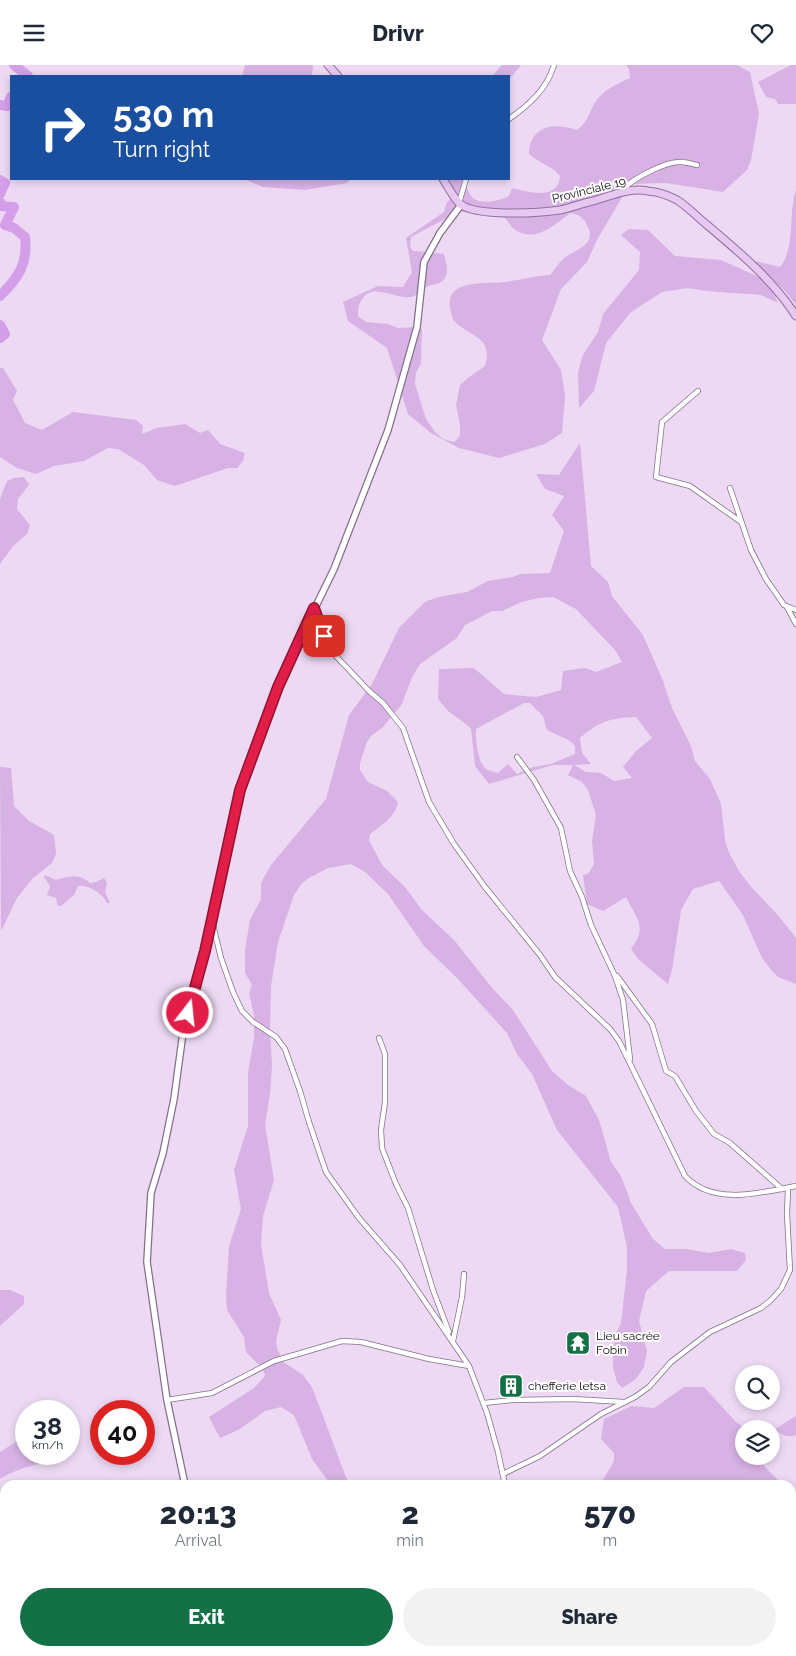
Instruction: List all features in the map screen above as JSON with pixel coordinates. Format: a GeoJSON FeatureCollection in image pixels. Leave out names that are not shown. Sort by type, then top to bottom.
{"type":"FeatureCollection","features":[{"type":"Feature","properties":{"kind":"main road"},"geometry":{"type":"LineString","coordinates":[[328,65],[337,75]]}},
{"type":"Feature","properties":{"kind":"main road"},"geometry":{"type":"LineString","coordinates":[[444,180],[460,204]]}},
{"type":"Feature","properties":{"kind":"main road","name":"Provinciale 19"},"geometry":{"type":"LineString","coordinates":[[460,204],[479,211],[510,213],[546,212],[592,201],[610,194],[645,190],[656,192],[675,199],[684,205],[747,260],[780,293],[796,316]]}},
{"type":"Feature","properties":{"kind":"street"},"geometry":{"type":"LineString","coordinates":[[510,118],[523,109],[543,88],[549,79],[554,65]]}},
{"type":"Feature","properties":{"kind":"street"},"geometry":{"type":"LineString","coordinates":[[621,192],[637,179],[672,163],[680,162],[697,165]]}},
{"type":"Feature","properties":{"kind":"street"},"geometry":{"type":"LineString","coordinates":[[184,1480],[166,1400],[147,1262],[151,1193],[163,1153],[174,1099],[184,1025],[201,968],[240,790],[278,687],[334,569],[388,430],[417,327],[424,262],[440,233],[460,204],[466,180]]}},
{"type":"Feature","properties":{"kind":"street"},"geometry":{"type":"LineString","coordinates":[[698,391],[662,422],[656,477],[690,486],[740,522]]}},
{"type":"Feature","properties":{"kind":"street"},"geometry":{"type":"LineString","coordinates":[[730,489],[750,550],[766,579],[787,607],[796,624]]}},
{"type":"Feature","properties":{"kind":"street"},"geometry":{"type":"LineString","coordinates":[[787,607],[796,610]]}},
{"type":"Feature","properties":{"kind":"street"},"geometry":{"type":"LineString","coordinates":[[314,608],[324,636],[334,654],[383,703],[403,728],[429,802],[454,844],[555,977],[610,1029],[619,1041],[685,1175],[693,1184],[713,1192],[726,1194],[742,1195],[796,1186]]}},
{"type":"Feature","properties":{"kind":"street"},"geometry":{"type":"LineString","coordinates":[[517,757],[534,780],[561,828],[570,871],[582,897],[591,925],[615,976],[623,1000],[631,1063]]}},
{"type":"Feature","properties":{"kind":"street"},"geometry":{"type":"LineString","coordinates":[[212,920],[220,958],[242,1011],[253,1022],[276,1037],[285,1049],[292,1065],[326,1173],[359,1218],[400,1265],[469,1366],[484,1403],[504,1480]]}},
{"type":"Feature","properties":{"kind":"street"},"geometry":{"type":"LineString","coordinates":[[615,976],[652,1025],[666,1071],[675,1076],[696,1111],[714,1134],[730,1143],[782,1189]]}},
{"type":"Feature","properties":{"kind":"street"},"geometry":{"type":"LineString","coordinates":[[379,1038],[384,1054],[385,1072],[385,1102],[381,1130],[382,1148],[392,1176],[408,1208],[438,1305],[452,1340]]}},
{"type":"Feature","properties":{"kind":"street"},"geometry":{"type":"LineString","coordinates":[[503,1474],[540,1456],[589,1421],[649,1387],[671,1362],[710,1331],[761,1308],[770,1301],[781,1289],[788,1277],[790,1263],[787,1214],[788,1188]]}},
{"type":"Feature","properties":{"kind":"street"},"geometry":{"type":"LineString","coordinates":[[452,1340],[462,1297],[464,1274]]}},
{"type":"Feature","properties":{"kind":"street"},"geometry":{"type":"LineString","coordinates":[[166,1400],[212,1393],[274,1361],[342,1341],[361,1341],[429,1359],[469,1366]]}},
{"type":"Feature","properties":{"kind":"street"},"geometry":{"type":"LineString","coordinates":[[484,1403],[512,1400],[573,1399],[625,1402]]}},
{"type":"Feature","properties":{"kind":"shaded area"},"geometry":{"type":"Polygon","coordinates":[[[245,65],[313,66],[312,75],[242,75],[245,65]]]}},
{"type":"Feature","properties":{"kind":"shaded area"},"geometry":{"type":"Polygon","coordinates":[[[502,65],[521,65],[510,79],[510,75],[493,75],[502,65]]]}},
{"type":"Feature","properties":{"kind":"shaded area"},"geometry":{"type":"Polygon","coordinates":[[[626,65],[737,65],[750,72],[759,114],[751,160],[747,170],[723,192],[666,183],[630,184],[598,238],[587,262],[561,289],[542,340],[561,370],[565,396],[562,433],[545,444],[499,458],[459,448],[431,433],[408,414],[387,348],[348,321],[343,302],[378,286],[403,287],[412,272],[406,238],[444,212],[447,202],[454,196],[448,180],[464,180],[471,196],[481,201],[496,201],[505,198],[509,196],[512,188],[534,193],[548,192],[554,189],[558,184],[560,176],[529,154],[530,144],[534,137],[545,128],[552,126],[577,130],[585,121],[601,95],[630,78],[629,69],[626,65]],[[486,209],[458,212],[411,237],[410,247],[413,251],[444,254],[447,271],[444,279],[437,284],[424,288],[412,297],[377,291],[371,292],[365,295],[358,308],[358,316],[366,322],[388,324],[398,328],[417,327],[422,329],[421,363],[416,373],[415,384],[426,419],[435,432],[443,439],[454,442],[460,436],[456,405],[460,385],[485,366],[487,356],[483,343],[453,320],[450,310],[452,294],[462,287],[476,283],[504,282],[550,275],[564,259],[586,244],[590,236],[584,221],[575,214],[570,213],[544,231],[529,235],[514,229],[498,213],[486,209]]]}},
{"type":"Feature","properties":{"kind":"shaded area"},"geometry":{"type":"Polygon","coordinates":[[[791,65],[796,65],[796,104],[778,104],[775,99],[766,97],[758,82],[791,65]]]}},
{"type":"Feature","properties":{"kind":"shaded area"},"geometry":{"type":"Polygon","coordinates":[[[246,180],[349,180],[347,183],[305,190],[263,187],[246,180]]]}},
{"type":"Feature","properties":{"kind":"shaded area"},"geometry":{"type":"Polygon","coordinates":[[[796,190],[796,305],[784,290],[750,260],[780,267],[788,250],[796,190]]]}},
{"type":"Feature","properties":{"kind":"shaded area"},"geometry":{"type":"Polygon","coordinates":[[[629,229],[648,230],[675,256],[721,260],[768,281],[778,303],[761,295],[688,288],[662,292],[630,313],[606,343],[594,391],[579,408],[578,372],[583,355],[598,332],[603,314],[639,270],[640,252],[621,235],[629,229]]]}},
{"type":"Feature","properties":{"kind":"shaded area"},"geometry":{"type":"Polygon","coordinates":[[[0,368],[3,368],[17,391],[13,400],[25,423],[42,430],[73,412],[136,420],[143,426],[142,434],[157,428],[185,424],[200,433],[208,430],[220,444],[245,453],[243,461],[237,468],[228,468],[175,486],[157,480],[144,465],[118,449],[108,448],[84,461],[54,466],[36,474],[17,468],[0,457],[0,368]]]}},
{"type":"Feature","properties":{"kind":"shaded area"},"geometry":{"type":"Polygon","coordinates":[[[580,443],[591,566],[608,582],[612,596],[643,635],[663,681],[672,708],[691,746],[695,761],[710,779],[721,804],[725,840],[729,853],[739,871],[752,888],[777,914],[796,938],[796,984],[778,977],[762,958],[743,915],[719,881],[693,889],[681,910],[672,970],[668,984],[639,960],[631,949],[639,935],[640,929],[637,917],[626,897],[603,911],[587,904],[583,875],[588,874],[594,864],[592,841],[596,815],[588,790],[582,782],[568,775],[573,765],[553,765],[489,784],[475,766],[471,728],[448,711],[438,699],[439,669],[474,668],[504,694],[536,697],[561,690],[563,671],[585,668],[596,672],[622,662],[615,650],[576,609],[553,597],[538,598],[522,602],[502,611],[492,611],[465,625],[457,638],[420,664],[412,677],[402,704],[383,727],[371,736],[360,763],[360,770],[368,782],[387,791],[398,802],[391,816],[370,834],[369,840],[382,865],[405,887],[422,910],[454,940],[493,989],[513,1010],[552,1071],[568,1085],[586,1096],[599,1120],[611,1162],[621,1176],[631,1203],[653,1239],[665,1249],[686,1249],[709,1253],[731,1249],[745,1253],[746,1260],[737,1271],[669,1271],[646,1291],[639,1321],[647,1351],[644,1367],[636,1379],[622,1388],[617,1382],[613,1367],[614,1337],[621,1323],[627,1270],[627,1247],[618,1207],[557,1130],[532,1074],[517,1054],[507,1033],[458,979],[424,946],[388,894],[365,872],[351,864],[328,868],[302,883],[294,895],[278,942],[271,986],[270,1029],[272,1065],[265,1125],[274,1180],[263,1216],[261,1244],[269,1293],[281,1320],[276,1341],[277,1348],[283,1362],[303,1375],[312,1387],[347,1480],[327,1480],[312,1459],[294,1415],[281,1407],[265,1411],[240,1429],[220,1438],[209,1417],[254,1388],[265,1376],[263,1369],[246,1352],[244,1337],[227,1310],[226,1296],[229,1246],[241,1209],[234,1170],[248,1126],[248,1073],[254,1037],[254,1015],[249,993],[252,985],[245,973],[245,950],[250,920],[261,899],[261,884],[271,865],[326,799],[349,715],[372,684],[399,628],[425,602],[438,597],[467,592],[488,581],[520,574],[550,573],[564,531],[552,515],[564,496],[545,489],[536,474],[559,475],[580,443]],[[524,703],[476,729],[479,756],[487,770],[498,773],[508,764],[517,774],[533,767],[551,764],[575,754],[575,746],[570,741],[547,730],[543,716],[530,703],[524,703]],[[636,717],[606,721],[580,738],[582,753],[591,764],[574,765],[586,772],[601,773],[614,781],[632,778],[623,767],[636,751],[652,738],[636,717]]]}},
{"type":"Feature","properties":{"kind":"shaded area"},"geometry":{"type":"Polygon","coordinates":[[[24,477],[29,485],[18,499],[17,509],[30,525],[27,534],[13,546],[0,564],[0,499],[7,481],[24,477]]]}},
{"type":"Feature","properties":{"kind":"shaded area"},"geometry":{"type":"Polygon","coordinates":[[[0,767],[11,768],[14,806],[29,821],[54,835],[56,854],[52,863],[33,878],[17,898],[1,931],[0,767]]]}},
{"type":"Feature","properties":{"kind":"shaded area"},"geometry":{"type":"Polygon","coordinates":[[[45,875],[56,880],[78,877],[90,883],[104,878],[107,883],[105,892],[110,903],[107,903],[95,890],[78,886],[74,895],[61,906],[58,906],[56,898],[47,895],[50,886],[44,877],[45,875]]]}},
{"type":"Feature","properties":{"kind":"shaded area"},"geometry":{"type":"Polygon","coordinates":[[[0,1290],[10,1290],[24,1296],[24,1304],[0,1326],[0,1290]]]}},
{"type":"Feature","properties":{"kind":"shaded area"},"geometry":{"type":"Polygon","coordinates":[[[684,1387],[704,1387],[735,1421],[735,1465],[763,1465],[778,1480],[603,1480],[614,1461],[614,1453],[601,1439],[604,1419],[632,1406],[654,1408],[684,1387]]]}},
{"type":"Feature","properties":{"kind":"shaded area"},"geometry":{"type":"Polygon","coordinates":[[[796,1416],[796,1435],[790,1436],[780,1433],[780,1426],[796,1416]]]}},
{"type":"Feature","properties":{"kind":"shaded area"},"geometry":{"type":"Polygon","coordinates":[[[15,1442],[15,1465],[36,1465],[12,1472],[0,1479],[0,1452],[15,1442]]]}},
{"type":"Feature","properties":{"kind":"waterway"},"geometry":{"type":"LineString","coordinates":[[14,65],[27,75]]}},
{"type":"Feature","properties":{"kind":"waterway"},"geometry":{"type":"LineString","coordinates":[[0,105],[7,106],[10,99]]}},
{"type":"Feature","properties":{"kind":"waterway"},"geometry":{"type":"LineString","coordinates":[[0,180],[5,183],[0,194]]}},
{"type":"Feature","properties":{"kind":"waterway"},"geometry":{"type":"LineString","coordinates":[[0,202],[1,206],[14,207],[5,225],[14,228],[25,237],[26,247],[21,269],[0,296]]}},
{"type":"Feature","properties":{"kind":"waterway"},"geometry":{"type":"LineString","coordinates":[[0,325],[5,334],[0,338]]}},
{"type":"Feature","properties":{"kind":"place","name":"Lieu sacrée Fobin"},"geometry":{"type":"Point","coordinates":[578,1343]}},
{"type":"Feature","properties":{"kind":"place","name":"chefferie letsa"},"geometry":{"type":"Point","coordinates":[511,1386]}},
{"type":"Feature","properties":{"kind":"route"},"geometry":{"type":"LineString","coordinates":[[188,1013],[205,951],[234,809],[278,687],[314,608],[324,636]]}}]}
